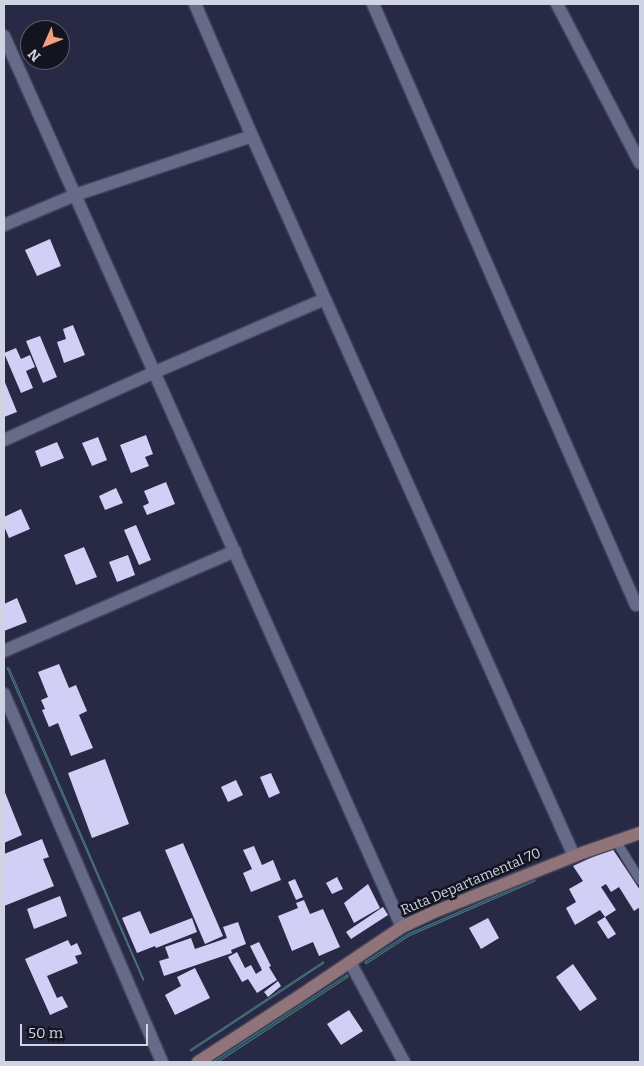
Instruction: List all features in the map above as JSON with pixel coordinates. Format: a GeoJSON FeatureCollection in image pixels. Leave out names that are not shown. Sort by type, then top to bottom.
{"type":"FeatureCollection","features":[{"type":"Feature","properties":{"kind":"main road","name":"Ruta Departamental 70"},"geometry":{"type":"LineString","coordinates":[[201,1061],[402,926],[574,856],[640,833]]}},
{"type":"Feature","properties":{"kind":"street"},"geometry":{"type":"LineString","coordinates":[[195,4],[252,136],[574,856]]}},
{"type":"Feature","properties":{"kind":"street"},"geometry":{"type":"LineString","coordinates":[[373,4],[636,605]]}},
{"type":"Feature","properties":{"kind":"street"},"geometry":{"type":"LineString","coordinates":[[557,4],[640,163]]}},
{"type":"Feature","properties":{"kind":"street"},"geometry":{"type":"LineString","coordinates":[[4,36],[402,926]]}},
{"type":"Feature","properties":{"kind":"street"},"geometry":{"type":"LineString","coordinates":[[4,226],[75,195],[252,136]]}},
{"type":"Feature","properties":{"kind":"street"},"geometry":{"type":"LineString","coordinates":[[4,440],[155,372],[325,299]]}},
{"type":"Feature","properties":{"kind":"street"},"geometry":{"type":"LineString","coordinates":[[4,651],[235,551]]}},
{"type":"Feature","properties":{"kind":"street"},"geometry":{"type":"LineString","coordinates":[[4,694],[162,1062]]}},
{"type":"Feature","properties":{"kind":"street"},"geometry":{"type":"LineString","coordinates":[[350,962],[404,1062]]}},
{"type":"Feature","properties":{"kind":"lane"},"geometry":{"type":"LineString","coordinates":[[616,841],[640,880]]}},
{"type":"Feature","properties":{"kind":"shaded area"},"geometry":{"type":"Polygon","coordinates":[[[7,668],[9,668],[144,980],[143,980],[7,668]]]}},
{"type":"Feature","properties":{"kind":"shaded area"},"geometry":{"type":"Polygon","coordinates":[[[535,879],[535,881],[409,936],[366,964],[365,962],[408,934],[535,879]]]}},
{"type":"Feature","properties":{"kind":"shaded area"},"geometry":{"type":"Polygon","coordinates":[[[323,962],[324,963],[190,1050],[323,962]]]}},
{"type":"Feature","properties":{"kind":"shaded area"},"geometry":{"type":"Polygon","coordinates":[[[347,975],[348,977],[218,1062],[213,1062],[347,975]]]}},
{"type":"Feature","properties":{"kind":"building"},"geometry":{"type":"Polygon","coordinates":[[[50,239],[61,266],[37,276],[25,250],[50,239]]]}},
{"type":"Feature","properties":{"kind":"building"},"geometry":{"type":"Polygon","coordinates":[[[73,325],[85,355],[64,363],[57,342],[66,339],[63,329],[73,325]]]}},
{"type":"Feature","properties":{"kind":"building"},"geometry":{"type":"Polygon","coordinates":[[[40,336],[57,377],[43,383],[26,341],[40,336]]]}},
{"type":"Feature","properties":{"kind":"building"},"geometry":{"type":"Polygon","coordinates":[[[16,348],[21,359],[30,355],[35,367],[26,371],[33,388],[21,393],[4,353],[16,348]]]}},
{"type":"Feature","properties":{"kind":"building"},"geometry":{"type":"Polygon","coordinates":[[[4,380],[17,412],[4,417],[4,380]]]}},
{"type":"Feature","properties":{"kind":"building"},"geometry":{"type":"Polygon","coordinates":[[[146,435],[153,454],[145,457],[149,466],[131,473],[120,445],[146,435]]]}},
{"type":"Feature","properties":{"kind":"building"},"geometry":{"type":"Polygon","coordinates":[[[98,437],[107,460],[92,466],[82,443],[98,437]]]}},
{"type":"Feature","properties":{"kind":"building"},"geometry":{"type":"Polygon","coordinates":[[[57,442],[64,458],[41,467],[35,451],[57,442]]]}},
{"type":"Feature","properties":{"kind":"building"},"geometry":{"type":"Polygon","coordinates":[[[166,482],[175,504],[147,515],[143,506],[149,503],[144,491],[166,482]]]}},
{"type":"Feature","properties":{"kind":"building"},"geometry":{"type":"Polygon","coordinates":[[[116,488],[123,503],[105,510],[99,496],[116,488]]]}},
{"type":"Feature","properties":{"kind":"building"},"geometry":{"type":"Polygon","coordinates":[[[21,509],[30,529],[9,538],[4,526],[4,517],[21,509]]]}},
{"type":"Feature","properties":{"kind":"building"},"geometry":{"type":"Polygon","coordinates":[[[136,525],[151,560],[139,565],[124,530],[136,525]]]}},
{"type":"Feature","properties":{"kind":"building"},"geometry":{"type":"Polygon","coordinates":[[[84,547],[97,577],[76,585],[64,555],[84,547]]]}},
{"type":"Feature","properties":{"kind":"building"},"geometry":{"type":"Polygon","coordinates":[[[128,555],[135,575],[117,582],[109,562],[128,555]]]}},
{"type":"Feature","properties":{"kind":"building"},"geometry":{"type":"Polygon","coordinates":[[[17,598],[27,622],[4,631],[4,604],[17,598]]]}},
{"type":"Feature","properties":{"kind":"building"},"geometry":{"type":"Polygon","coordinates":[[[59,664],[69,688],[76,685],[87,711],[79,715],[93,748],[71,756],[58,723],[49,727],[42,710],[45,709],[41,700],[48,697],[38,672],[59,664]]]}},
{"type":"Feature","properties":{"kind":"building"},"geometry":{"type":"Polygon","coordinates":[[[105,759],[129,824],[92,838],[68,773],[105,759]]]}},
{"type":"Feature","properties":{"kind":"building"},"geometry":{"type":"Polygon","coordinates":[[[271,773],[280,793],[269,798],[260,777],[271,773]]]}},
{"type":"Feature","properties":{"kind":"building"},"geometry":{"type":"Polygon","coordinates":[[[236,780],[243,795],[228,802],[221,787],[236,780]]]}},
{"type":"Feature","properties":{"kind":"building"},"geometry":{"type":"Polygon","coordinates":[[[4,790],[22,835],[4,843],[4,790]]]}},
{"type":"Feature","properties":{"kind":"building"},"geometry":{"type":"Polygon","coordinates":[[[42,839],[49,857],[43,859],[54,886],[4,906],[4,854],[42,839]]]}},
{"type":"Feature","properties":{"kind":"building"},"geometry":{"type":"Polygon","coordinates":[[[183,843],[223,936],[205,944],[165,850],[183,843]]]}},
{"type":"Feature","properties":{"kind":"building"},"geometry":{"type":"Polygon","coordinates":[[[254,846],[262,865],[273,860],[281,880],[251,892],[243,873],[252,869],[243,850],[254,846]]]}},
{"type":"Feature","properties":{"kind":"building"},"geometry":{"type":"Polygon","coordinates":[[[612,848],[640,890],[640,907],[634,911],[619,887],[611,892],[606,884],[601,887],[616,910],[605,917],[600,910],[575,925],[566,908],[576,902],[569,889],[583,881],[573,866],[612,848]]]}},
{"type":"Feature","properties":{"kind":"building"},"geometry":{"type":"Polygon","coordinates":[[[337,877],[343,889],[332,894],[326,883],[337,877]]]}},
{"type":"Feature","properties":{"kind":"building"},"geometry":{"type":"Polygon","coordinates":[[[295,879],[303,897],[296,900],[288,882],[295,879]]]}},
{"type":"Feature","properties":{"kind":"building"},"geometry":{"type":"Polygon","coordinates":[[[368,884],[380,908],[354,923],[344,903],[368,884]]]}},
{"type":"Feature","properties":{"kind":"building"},"geometry":{"type":"Polygon","coordinates":[[[60,896],[67,916],[34,929],[27,909],[60,896]]]}},
{"type":"Feature","properties":{"kind":"building"},"geometry":{"type":"Polygon","coordinates":[[[304,900],[310,914],[323,909],[340,947],[319,956],[313,942],[292,951],[278,916],[298,908],[296,903],[304,900]]]}},
{"type":"Feature","properties":{"kind":"building"},"geometry":{"type":"Polygon","coordinates":[[[383,907],[388,915],[351,939],[346,932],[383,907]]]}},
{"type":"Feature","properties":{"kind":"building"},"geometry":{"type":"Polygon","coordinates":[[[140,911],[150,934],[192,918],[197,932],[156,948],[155,946],[137,953],[122,918],[140,911]]]}},
{"type":"Feature","properties":{"kind":"building"},"geometry":{"type":"Polygon","coordinates":[[[605,917],[616,934],[608,939],[597,922],[605,917]]]}},
{"type":"Feature","properties":{"kind":"building"},"geometry":{"type":"Polygon","coordinates":[[[488,918],[499,938],[481,949],[469,928],[488,918]]]}},
{"type":"Feature","properties":{"kind":"building"},"geometry":{"type":"Polygon","coordinates":[[[238,922],[246,944],[231,950],[232,953],[164,976],[159,961],[169,958],[165,947],[191,938],[195,949],[227,938],[223,927],[238,922]]]}},
{"type":"Feature","properties":{"kind":"building"},"geometry":{"type":"Polygon","coordinates":[[[68,940],[71,946],[77,943],[82,954],[75,956],[78,963],[47,976],[57,998],[62,996],[68,1007],[50,1015],[25,959],[68,940]]]}},
{"type":"Feature","properties":{"kind":"building"},"geometry":{"type":"Polygon","coordinates":[[[259,942],[271,966],[269,967],[277,980],[257,993],[248,979],[242,982],[228,957],[237,952],[245,968],[251,965],[256,974],[262,970],[250,946],[259,942]]]}},
{"type":"Feature","properties":{"kind":"building"},"geometry":{"type":"Polygon","coordinates":[[[573,964],[597,999],[580,1011],[556,977],[573,964]]]}},
{"type":"Feature","properties":{"kind":"building"},"geometry":{"type":"Polygon","coordinates":[[[195,968],[210,998],[175,1015],[165,995],[181,986],[177,977],[195,968]]]}},
{"type":"Feature","properties":{"kind":"building"},"geometry":{"type":"Polygon","coordinates":[[[278,981],[281,986],[268,997],[264,992],[278,981]]]}},
{"type":"Feature","properties":{"kind":"building"},"geometry":{"type":"Polygon","coordinates":[[[349,1010],[363,1031],[341,1045],[327,1024],[349,1010]]]}}]}
